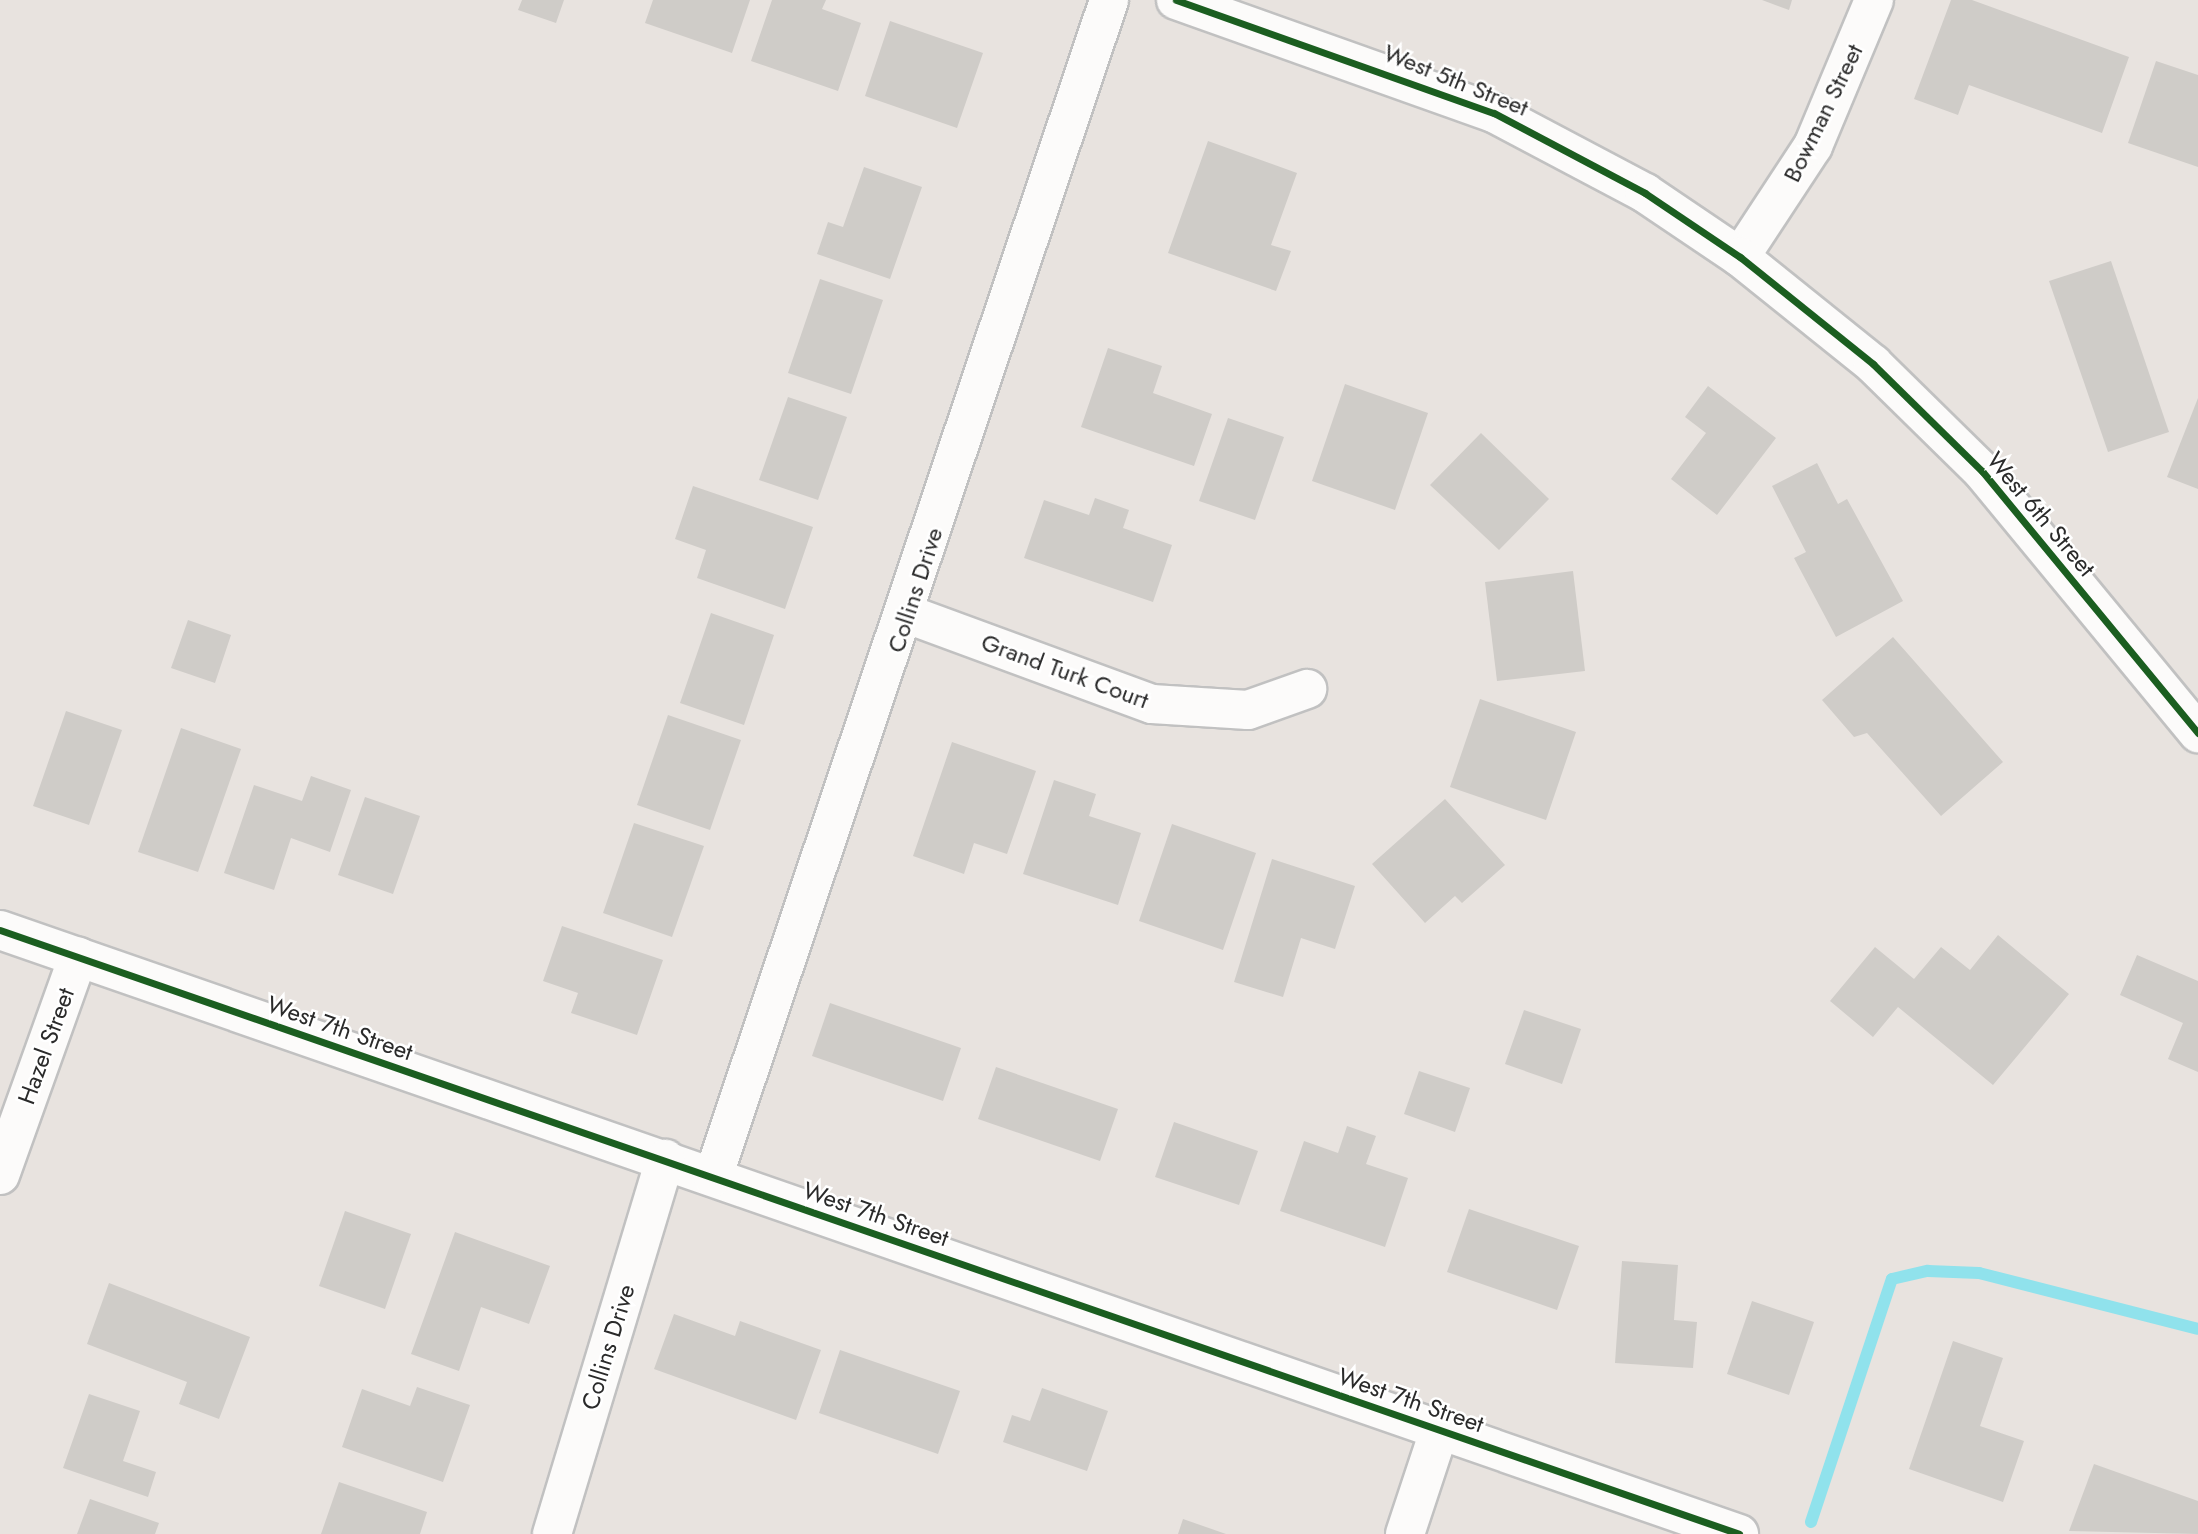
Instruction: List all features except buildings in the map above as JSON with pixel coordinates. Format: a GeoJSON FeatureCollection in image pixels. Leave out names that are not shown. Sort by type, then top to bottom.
{"type":"FeatureCollection","features":[{"type":"Feature","properties":{"kind":"street","name":"Collins Drive"},"geometry":{"type":"LineString","coordinates":[[713,1177],[908,614],[1109,0]]}},
{"type":"Feature","properties":{"kind":"street","name":"West 5th Street"},"geometry":{"type":"LineString","coordinates":[[1176,0],[1494,113],[1645,193],[1740,257]]}},
{"type":"Feature","properties":{"kind":"street","name":"Bowman Street"},"geometry":{"type":"LineString","coordinates":[[1740,257],[1813,146],[1874,0]]}},
{"type":"Feature","properties":{"kind":"street","name":"West 6th Street"},"geometry":{"type":"LineString","coordinates":[[1740,257],[1873,365],[1982,471],[2198,733]]}},
{"type":"Feature","properties":{"kind":"street","name":"Grand Turk Court"},"geometry":{"type":"LineString","coordinates":[[908,614],[1152,704],[1248,710],[1307,689]]}},
{"type":"Feature","properties":{"kind":"street","name":"West 7th Street"},"geometry":{"type":"LineString","coordinates":[[0,930],[1739,1534]]}},
{"type":"Feature","properties":{"kind":"street","name":"Hazel Street"},"geometry":{"type":"LineString","coordinates":[[0,1175],[78,957]]}},
{"type":"Feature","properties":{"kind":"street","name":"Collins Drive"},"geometry":{"type":"LineString","coordinates":[[552,1534],[665,1160]]}},
{"type":"Feature","properties":{"kind":"street"},"geometry":{"type":"LineString","coordinates":[[1405,1534],[1439,1431]]}},
{"type":"Feature","properties":{"kind":"waterway"},"geometry":{"type":"LineString","coordinates":[[1811,1522],[1892,1279],[1928,1271],[1979,1273],[2198,1329]]}},
{"type":"Feature","properties":{"kind":"cycle path"},"geometry":{"type":"LineString","coordinates":[[1176,0],[1494,113],[1645,193],[1740,257],[1873,364],[1982,471],[2198,733]]}},
{"type":"Feature","properties":{"kind":"cycle path"},"geometry":{"type":"LineString","coordinates":[[0,930],[1739,1534]]}}]}
